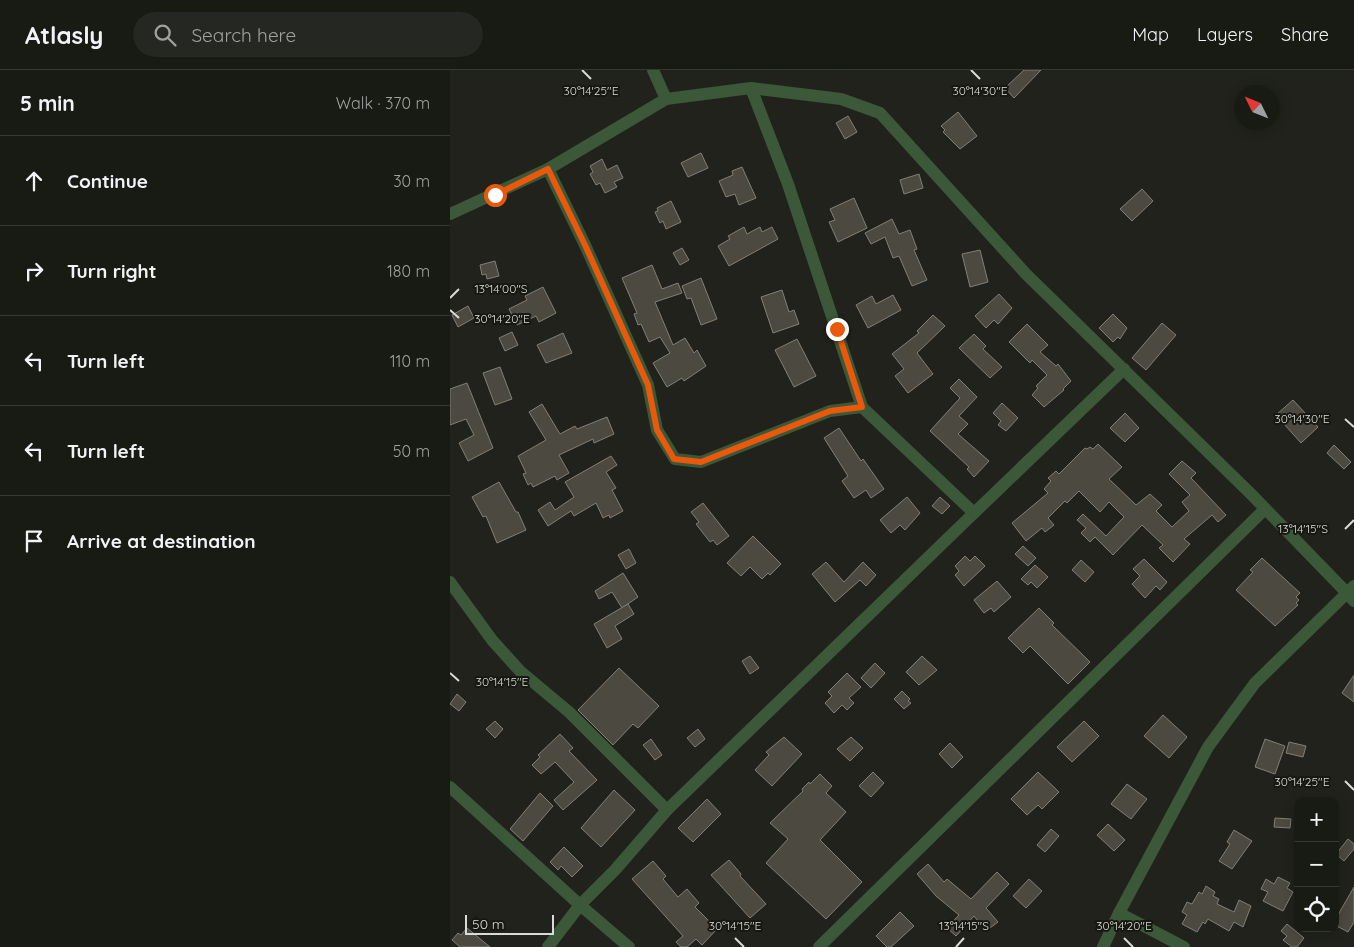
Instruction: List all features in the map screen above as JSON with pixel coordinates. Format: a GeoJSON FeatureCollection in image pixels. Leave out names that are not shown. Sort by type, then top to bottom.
{"type":"FeatureCollection","features":[{"type":"Feature","properties":{"kind":"street"},"geometry":{"type":"LineString","coordinates":[[653,70],[666,99]]}},
{"type":"Feature","properties":{"kind":"street"},"geometry":{"type":"LineString","coordinates":[[751,88],[788,184],[862,407],[974,513]]}},
{"type":"Feature","properties":{"kind":"street"},"geometry":{"type":"LineString","coordinates":[[450,214],[548,169],[666,99],[751,88],[841,99],[880,113],[1026,274],[1124,368],[1352,594],[1255,683],[1208,747],[1119,913],[1103,947]]}},
{"type":"Feature","properties":{"kind":"street"},"geometry":{"type":"LineString","coordinates":[[548,169],[585,245],[648,385],[657,430],[674,459],[701,462],[830,411],[862,407]]}},
{"type":"Feature","properties":{"kind":"street"},"geometry":{"type":"LineString","coordinates":[[548,947],[580,905],[615,870],[667,810],[1124,368]]}},
{"type":"Feature","properties":{"kind":"street"},"geometry":{"type":"LineString","coordinates":[[819,947],[1265,509]]}},
{"type":"Feature","properties":{"kind":"street"},"geometry":{"type":"LineString","coordinates":[[450,582],[492,640],[520,671],[569,712],[667,810]]}},
{"type":"Feature","properties":{"kind":"street"},"geometry":{"type":"LineString","coordinates":[[450,787],[629,947]]}},
{"type":"Feature","properties":{"kind":"street"},"geometry":{"type":"LineString","coordinates":[[1119,913],[1184,947]]}},
{"type":"Feature","properties":{"kind":"building"},"geometry":{"type":"Polygon","coordinates":[[[1024,70],[1041,70],[1014,98],[1005,88],[1024,70]]]}},
{"type":"Feature","properties":{"kind":"building"},"geometry":{"type":"Polygon","coordinates":[[[958,112],[977,136],[960,149],[943,132],[945,130],[941,126],[958,112]]]}},
{"type":"Feature","properties":{"kind":"building"},"geometry":{"type":"Polygon","coordinates":[[[848,116],[857,132],[845,139],[836,123],[848,116]]]}},
{"type":"Feature","properties":{"kind":"building"},"geometry":{"type":"Polygon","coordinates":[[[701,153],[708,168],[688,177],[681,163],[701,153]]]}},
{"type":"Feature","properties":{"kind":"building"},"geometry":{"type":"Polygon","coordinates":[[[602,159],[607,170],[617,165],[623,178],[614,182],[617,187],[605,193],[600,183],[596,185],[590,174],[593,172],[590,166],[602,159]]]}},
{"type":"Feature","properties":{"kind":"building"},"geometry":{"type":"Polygon","coordinates":[[[742,167],[756,198],[739,205],[735,194],[726,197],[719,181],[733,175],[732,171],[742,167]]]}},
{"type":"Feature","properties":{"kind":"building"},"geometry":{"type":"Polygon","coordinates":[[[919,174],[923,188],[904,194],[900,180],[919,174]]]}},
{"type":"Feature","properties":{"kind":"building"},"geometry":{"type":"Polygon","coordinates":[[[1142,189],[1153,201],[1132,221],[1120,209],[1142,189]]]}},
{"type":"Feature","properties":{"kind":"building"},"geometry":{"type":"Polygon","coordinates":[[[854,198],[867,228],[838,242],[829,222],[835,220],[830,209],[854,198]]]}},
{"type":"Feature","properties":{"kind":"building"},"geometry":{"type":"Polygon","coordinates":[[[671,201],[681,222],[666,229],[663,221],[660,223],[655,212],[658,211],[657,208],[671,201]]]}},
{"type":"Feature","properties":{"kind":"building"},"geometry":{"type":"Polygon","coordinates":[[[892,219],[899,234],[910,230],[917,249],[914,250],[927,280],[912,286],[899,256],[893,258],[885,237],[871,244],[865,233],[892,219]]]}},
{"type":"Feature","properties":{"kind":"building"},"geometry":{"type":"Polygon","coordinates":[[[744,227],[747,234],[760,227],[762,232],[772,227],[778,239],[729,266],[718,246],[730,239],[728,236],[744,227]]]}},
{"type":"Feature","properties":{"kind":"building"},"geometry":{"type":"Polygon","coordinates":[[[682,248],[689,260],[680,265],[673,253],[682,248]]]}},
{"type":"Feature","properties":{"kind":"building"},"geometry":{"type":"Polygon","coordinates":[[[980,250],[988,282],[970,287],[962,254],[980,250]]]}},
{"type":"Feature","properties":{"kind":"building"},"geometry":{"type":"Polygon","coordinates":[[[495,261],[499,276],[487,279],[486,274],[482,275],[480,265],[495,261]]]}},
{"type":"Feature","properties":{"kind":"building"},"geometry":{"type":"Polygon","coordinates":[[[652,265],[662,289],[678,283],[682,293],[655,302],[673,345],[685,338],[694,353],[697,350],[706,366],[684,381],[682,378],[667,387],[653,363],[670,353],[660,337],[649,342],[641,324],[638,325],[634,314],[637,313],[622,278],[652,265]]]}},
{"type":"Feature","properties":{"kind":"building"},"geometry":{"type":"Polygon","coordinates":[[[701,278],[717,319],[701,325],[691,298],[687,299],[682,286],[701,278]]]}},
{"type":"Feature","properties":{"kind":"building"},"geometry":{"type":"Polygon","coordinates":[[[543,287],[556,313],[539,322],[536,316],[517,325],[509,309],[527,300],[525,296],[543,287]]]}},
{"type":"Feature","properties":{"kind":"building"},"geometry":{"type":"Polygon","coordinates":[[[782,290],[789,312],[794,310],[799,324],[773,333],[761,297],[782,290]]]}},
{"type":"Feature","properties":{"kind":"building"},"geometry":{"type":"Polygon","coordinates":[[[999,294],[1012,308],[998,324],[994,320],[986,328],[975,316],[999,294]]]}},
{"type":"Feature","properties":{"kind":"building"},"geometry":{"type":"Polygon","coordinates":[[[893,295],[901,310],[868,328],[856,305],[872,296],[876,304],[893,295]]]}},
{"type":"Feature","properties":{"kind":"building"},"geometry":{"type":"Polygon","coordinates":[[[468,306],[474,318],[458,327],[452,315],[468,306]]]}},
{"type":"Feature","properties":{"kind":"building"},"geometry":{"type":"Polygon","coordinates":[[[1113,314],[1127,328],[1120,339],[1118,337],[1113,342],[1099,328],[1113,314]]]}},
{"type":"Feature","properties":{"kind":"building"},"geometry":{"type":"Polygon","coordinates":[[[933,315],[945,326],[917,353],[933,374],[908,393],[895,376],[904,369],[892,354],[919,333],[917,331],[933,315]]]}},
{"type":"Feature","properties":{"kind":"building"},"geometry":{"type":"Polygon","coordinates":[[[1162,323],[1176,335],[1146,370],[1132,358],[1162,323]]]}},
{"type":"Feature","properties":{"kind":"building"},"geometry":{"type":"Polygon","coordinates":[[[1027,324],[1048,345],[1040,352],[1056,366],[1058,364],[1071,381],[1064,390],[1044,407],[1032,395],[1038,388],[1036,386],[1047,375],[1032,360],[1030,363],[1009,342],[1027,324]]]}},
{"type":"Feature","properties":{"kind":"building"},"geometry":{"type":"Polygon","coordinates":[[[512,332],[518,345],[505,351],[499,338],[512,332]]]}},
{"type":"Feature","properties":{"kind":"building"},"geometry":{"type":"Polygon","coordinates":[[[563,333],[572,353],[546,363],[537,345],[563,333]]]}},
{"type":"Feature","properties":{"kind":"building"},"geometry":{"type":"Polygon","coordinates":[[[974,334],[986,346],[983,349],[1002,367],[990,378],[959,348],[974,334]]]}},
{"type":"Feature","properties":{"kind":"building"},"geometry":{"type":"Polygon","coordinates":[[[797,339],[816,376],[794,387],[775,350],[797,339]]]}},
{"type":"Feature","properties":{"kind":"building"},"geometry":{"type":"Polygon","coordinates":[[[500,367],[512,399],[495,405],[483,373],[500,367]]]}},
{"type":"Feature","properties":{"kind":"building"},"geometry":{"type":"Polygon","coordinates":[[[959,379],[977,397],[959,416],[968,424],[958,434],[989,461],[974,477],[967,469],[969,467],[930,431],[960,398],[950,388],[959,379]]]}},
{"type":"Feature","properties":{"kind":"building"},"geometry":{"type":"Polygon","coordinates":[[[467,383],[493,448],[468,461],[459,443],[474,435],[466,419],[450,425],[450,389],[467,383]]]}},
{"type":"Feature","properties":{"kind":"building"},"geometry":{"type":"Polygon","coordinates":[[[1293,400],[1318,427],[1301,443],[1276,415],[1293,400]]]}},
{"type":"Feature","properties":{"kind":"building"},"geometry":{"type":"Polygon","coordinates":[[[1002,403],[1018,418],[1006,431],[998,425],[1001,421],[993,413],[1002,403]]]}},
{"type":"Feature","properties":{"kind":"building"},"geometry":{"type":"Polygon","coordinates":[[[542,404],[560,434],[575,426],[577,429],[607,417],[614,434],[594,443],[593,439],[559,455],[569,473],[557,480],[555,476],[533,487],[531,483],[528,485],[523,474],[526,473],[518,456],[546,440],[529,412],[542,404]]]}},
{"type":"Feature","properties":{"kind":"building"},"geometry":{"type":"Polygon","coordinates":[[[1125,413],[1139,428],[1125,442],[1110,428],[1125,413]]]}},
{"type":"Feature","properties":{"kind":"building"},"geometry":{"type":"Polygon","coordinates":[[[839,428],[861,461],[863,459],[884,489],[871,498],[866,490],[854,498],[842,481],[848,476],[824,438],[839,428]]]}},
{"type":"Feature","properties":{"kind":"building"},"geometry":{"type":"Polygon","coordinates":[[[1098,444],[1122,467],[1109,479],[1136,505],[1150,494],[1162,505],[1156,511],[1172,527],[1189,511],[1182,502],[1190,495],[1169,474],[1182,461],[1196,473],[1191,478],[1226,515],[1218,522],[1212,515],[1184,539],[1190,544],[1173,562],[1159,548],[1163,545],[1142,525],[1113,555],[1095,537],[1090,542],[1081,533],[1086,528],[1077,520],[1083,514],[1106,536],[1124,517],[1109,502],[1100,512],[1079,491],[1067,503],[1065,501],[1048,518],[1054,525],[1045,532],[1042,528],[1026,541],[1012,523],[1048,493],[1044,489],[1051,481],[1048,478],[1056,471],[1059,474],[1085,448],[1090,447],[1093,449],[1098,444]]]}},
{"type":"Feature","properties":{"kind":"building"},"geometry":{"type":"Polygon","coordinates":[[[1334,445],[1351,462],[1344,469],[1327,453],[1334,445]]]}},
{"type":"Feature","properties":{"kind":"building"},"geometry":{"type":"Polygon","coordinates":[[[611,456],[617,465],[606,472],[616,488],[612,490],[623,511],[610,518],[609,515],[603,518],[596,503],[574,516],[571,511],[548,526],[538,510],[550,502],[555,510],[574,497],[565,482],[611,456]]]}},
{"type":"Feature","properties":{"kind":"building"},"geometry":{"type":"Polygon","coordinates":[[[499,482],[516,512],[518,512],[526,530],[497,543],[486,516],[483,517],[472,497],[499,482]]]}},
{"type":"Feature","properties":{"kind":"building"},"geometry":{"type":"Polygon","coordinates":[[[907,497],[920,513],[905,530],[900,525],[891,533],[880,520],[907,497]]]}},
{"type":"Feature","properties":{"kind":"building"},"geometry":{"type":"Polygon","coordinates":[[[940,497],[950,506],[942,514],[932,506],[940,497]]]}},
{"type":"Feature","properties":{"kind":"building"},"geometry":{"type":"Polygon","coordinates":[[[703,503],[729,536],[717,545],[713,540],[710,542],[696,524],[699,522],[691,512],[703,503]]]}},
{"type":"Feature","properties":{"kind":"building"},"geometry":{"type":"Polygon","coordinates":[[[753,536],[781,564],[770,575],[768,573],[762,579],[750,567],[741,576],[727,563],[753,536]]]}},
{"type":"Feature","properties":{"kind":"building"},"geometry":{"type":"Polygon","coordinates":[[[1023,546],[1036,558],[1028,566],[1015,554],[1023,546]]]}},
{"type":"Feature","properties":{"kind":"building"},"geometry":{"type":"Polygon","coordinates":[[[629,549],[636,563],[626,569],[618,555],[629,549]]]}},
{"type":"Feature","properties":{"kind":"building"},"geometry":{"type":"Polygon","coordinates":[[[965,556],[970,561],[975,556],[985,566],[964,586],[955,575],[959,571],[955,566],[965,556]]]}},
{"type":"Feature","properties":{"kind":"building"},"geometry":{"type":"Polygon","coordinates":[[[1262,558],[1300,593],[1296,597],[1299,600],[1296,603],[1298,605],[1275,626],[1236,590],[1253,572],[1250,570],[1262,558]]]}},
{"type":"Feature","properties":{"kind":"building"},"geometry":{"type":"Polygon","coordinates":[[[1144,559],[1167,582],[1160,590],[1156,586],[1145,598],[1132,584],[1140,576],[1133,569],[1144,559]]]}},
{"type":"Feature","properties":{"kind":"building"},"geometry":{"type":"Polygon","coordinates":[[[1081,560],[1094,572],[1085,582],[1072,570],[1081,560]]]}},
{"type":"Feature","properties":{"kind":"building"},"geometry":{"type":"Polygon","coordinates":[[[826,562],[844,582],[863,562],[876,575],[866,586],[860,580],[835,602],[812,574],[826,562]]]}},
{"type":"Feature","properties":{"kind":"building"},"geometry":{"type":"Polygon","coordinates":[[[1035,565],[1048,577],[1037,588],[1031,582],[1028,585],[1021,579],[1035,565]]]}},
{"type":"Feature","properties":{"kind":"building"},"geometry":{"type":"Polygon","coordinates":[[[623,573],[638,597],[622,608],[612,592],[599,599],[595,591],[623,573]]]}},
{"type":"Feature","properties":{"kind":"building"},"geometry":{"type":"Polygon","coordinates":[[[997,581],[1011,597],[994,612],[991,608],[984,613],[974,600],[997,581]]]}},
{"type":"Feature","properties":{"kind":"building"},"geometry":{"type":"Polygon","coordinates":[[[628,604],[634,614],[615,626],[622,639],[607,648],[594,624],[628,604]]]}},
{"type":"Feature","properties":{"kind":"building"},"geometry":{"type":"Polygon","coordinates":[[[1039,608],[1054,623],[1052,625],[1090,662],[1068,684],[1030,646],[1023,653],[1008,638],[1039,608]]]}},
{"type":"Feature","properties":{"kind":"building"},"geometry":{"type":"Polygon","coordinates":[[[750,656],[759,668],[750,674],[742,661],[750,656]]]}},
{"type":"Feature","properties":{"kind":"building"},"geometry":{"type":"Polygon","coordinates":[[[922,656],[937,670],[919,685],[906,672],[922,656]]]}},
{"type":"Feature","properties":{"kind":"building"},"geometry":{"type":"Polygon","coordinates":[[[875,663],[885,673],[871,688],[861,678],[875,663]]]}},
{"type":"Feature","properties":{"kind":"building"},"geometry":{"type":"Polygon","coordinates":[[[619,668],[659,706],[638,728],[633,724],[613,745],[578,710],[619,668]]]}},
{"type":"Feature","properties":{"kind":"building"},"geometry":{"type":"Polygon","coordinates":[[[847,673],[861,687],[849,698],[854,703],[847,710],[842,705],[834,713],[825,703],[832,696],[828,692],[847,673]]]}},
{"type":"Feature","properties":{"kind":"building"},"geometry":{"type":"Polygon","coordinates":[[[1354,675],[1354,702],[1342,693],[1354,675]]]}},
{"type":"Feature","properties":{"kind":"building"},"geometry":{"type":"Polygon","coordinates":[[[902,691],[910,699],[908,701],[911,703],[904,709],[894,699],[902,691]]]}},
{"type":"Feature","properties":{"kind":"building"},"geometry":{"type":"Polygon","coordinates":[[[457,694],[466,702],[459,711],[450,704],[457,694]]]}},
{"type":"Feature","properties":{"kind":"building"},"geometry":{"type":"Polygon","coordinates":[[[1163,715],[1187,737],[1169,758],[1144,736],[1163,715]]]}},
{"type":"Feature","properties":{"kind":"building"},"geometry":{"type":"Polygon","coordinates":[[[495,721],[503,729],[495,738],[486,729],[495,721]]]}},
{"type":"Feature","properties":{"kind":"building"},"geometry":{"type":"Polygon","coordinates":[[[1084,721],[1099,736],[1072,762],[1057,747],[1084,721]]]}},
{"type":"Feature","properties":{"kind":"building"},"geometry":{"type":"Polygon","coordinates":[[[698,729],[705,739],[695,747],[687,738],[698,729]]]}},
{"type":"Feature","properties":{"kind":"building"},"geometry":{"type":"Polygon","coordinates":[[[560,734],[573,748],[569,751],[597,780],[563,810],[554,800],[574,782],[555,762],[541,774],[532,765],[540,757],[538,755],[560,734]]]}},
{"type":"Feature","properties":{"kind":"building"},"geometry":{"type":"Polygon","coordinates":[[[784,737],[802,754],[772,786],[755,770],[769,755],[766,752],[784,737]]]}},
{"type":"Feature","properties":{"kind":"building"},"geometry":{"type":"Polygon","coordinates":[[[851,737],[863,748],[850,761],[837,749],[851,737]]]}},
{"type":"Feature","properties":{"kind":"building"},"geometry":{"type":"Polygon","coordinates":[[[651,739],[662,755],[655,760],[643,745],[651,739]]]}},
{"type":"Feature","properties":{"kind":"building"},"geometry":{"type":"Polygon","coordinates":[[[1265,739],[1285,746],[1275,774],[1255,767],[1265,739]]]}},
{"type":"Feature","properties":{"kind":"building"},"geometry":{"type":"Polygon","coordinates":[[[1289,742],[1306,746],[1303,757],[1286,753],[1289,742]]]}},
{"type":"Feature","properties":{"kind":"building"},"geometry":{"type":"Polygon","coordinates":[[[950,743],[963,757],[952,768],[939,754],[950,743]]]}},
{"type":"Feature","properties":{"kind":"building"},"geometry":{"type":"Polygon","coordinates":[[[873,772],[884,783],[871,797],[859,786],[873,772]]]}},
{"type":"Feature","properties":{"kind":"building"},"geometry":{"type":"Polygon","coordinates":[[[1038,772],[1059,792],[1042,809],[1038,805],[1027,815],[1011,799],[1038,772]]]}},
{"type":"Feature","properties":{"kind":"building"},"geometry":{"type":"Polygon","coordinates":[[[820,774],[832,786],[826,793],[846,812],[820,840],[862,882],[826,919],[766,863],[788,839],[770,823],[803,791],[802,789],[809,782],[810,784],[820,774]]]}},
{"type":"Feature","properties":{"kind":"building"},"geometry":{"type":"Polygon","coordinates":[[[1127,784],[1147,799],[1131,819],[1111,804],[1127,784]]]}},
{"type":"Feature","properties":{"kind":"building"},"geometry":{"type":"Polygon","coordinates":[[[614,790],[635,810],[601,847],[581,828],[614,790]]]}},
{"type":"Feature","properties":{"kind":"building"},"geometry":{"type":"Polygon","coordinates":[[[540,793],[553,806],[523,841],[510,829],[540,793]]]}},
{"type":"Feature","properties":{"kind":"building"},"geometry":{"type":"Polygon","coordinates":[[[707,799],[721,814],[693,842],[678,828],[707,799]]]}},
{"type":"Feature","properties":{"kind":"building"},"geometry":{"type":"Polygon","coordinates":[[[1275,818],[1291,819],[1290,828],[1274,827],[1275,818]]]}},
{"type":"Feature","properties":{"kind":"building"},"geometry":{"type":"Polygon","coordinates":[[[1108,824],[1125,840],[1114,851],[1097,835],[1108,824]]]}},
{"type":"Feature","properties":{"kind":"building"},"geometry":{"type":"Polygon","coordinates":[[[1051,829],[1059,836],[1045,852],[1037,845],[1051,829]]]}},
{"type":"Feature","properties":{"kind":"building"},"geometry":{"type":"Polygon","coordinates":[[[1234,830],[1252,841],[1232,869],[1219,861],[1230,844],[1227,842],[1234,830]]]}},
{"type":"Feature","properties":{"kind":"building"},"geometry":{"type":"Polygon","coordinates":[[[1348,839],[1354,844],[1354,849],[1344,861],[1339,857],[1339,850],[1348,839]]]}},
{"type":"Feature","properties":{"kind":"building"},"geometry":{"type":"Polygon","coordinates":[[[564,847],[583,866],[572,877],[561,866],[558,870],[550,862],[564,847]]]}},
{"type":"Feature","properties":{"kind":"building"},"geometry":{"type":"Polygon","coordinates":[[[729,860],[741,874],[740,876],[766,904],[750,918],[711,875],[729,860]]]}},
{"type":"Feature","properties":{"kind":"building"},"geometry":{"type":"Polygon","coordinates":[[[653,861],[666,876],[663,879],[678,897],[687,889],[699,903],[695,907],[717,929],[702,945],[696,939],[687,947],[681,947],[676,942],[683,936],[632,879],[653,861]]]}},
{"type":"Feature","properties":{"kind":"building"},"geometry":{"type":"Polygon","coordinates":[[[928,864],[944,882],[947,879],[971,899],[997,872],[1009,884],[986,908],[998,922],[986,931],[974,916],[956,936],[947,928],[959,915],[936,896],[917,874],[928,864]]]}},
{"type":"Feature","properties":{"kind":"building"},"geometry":{"type":"Polygon","coordinates":[[[1278,877],[1290,883],[1287,888],[1293,892],[1283,911],[1263,901],[1268,892],[1261,889],[1266,879],[1274,884],[1278,877]]]}},
{"type":"Feature","properties":{"kind":"building"},"geometry":{"type":"Polygon","coordinates":[[[1029,879],[1042,891],[1026,908],[1013,896],[1029,879]]]}},
{"type":"Feature","properties":{"kind":"building"},"geometry":{"type":"Polygon","coordinates":[[[1206,886],[1215,892],[1213,896],[1219,899],[1217,904],[1234,912],[1239,900],[1251,906],[1243,927],[1234,922],[1229,931],[1208,919],[1205,924],[1203,922],[1197,932],[1182,924],[1187,915],[1182,912],[1187,902],[1192,904],[1199,892],[1202,894],[1206,886]]]}},
{"type":"Feature","properties":{"kind":"building"},"geometry":{"type":"Polygon","coordinates":[[[1354,887],[1354,922],[1348,932],[1339,927],[1339,913],[1354,887]]]}},
{"type":"Feature","properties":{"kind":"building"},"geometry":{"type":"Polygon","coordinates":[[[900,912],[914,926],[891,947],[887,947],[876,936],[900,912]]]}},
{"type":"Feature","properties":{"kind":"building"},"geometry":{"type":"Polygon","coordinates":[[[1287,924],[1294,932],[1304,938],[1297,947],[1292,947],[1283,940],[1287,936],[1281,931],[1287,924]]]}},
{"type":"Feature","properties":{"kind":"building"},"geometry":{"type":"Polygon","coordinates":[[[467,928],[490,947],[460,947],[452,940],[458,933],[461,935],[467,928]]]}},
{"type":"Feature","properties":{"kind":"route"},"geometry":{"type":"LineString","coordinates":[[495,195],[548,169],[585,245],[648,385],[657,430],[674,459],[701,462],[830,411],[862,407],[837,329]]}}]}
